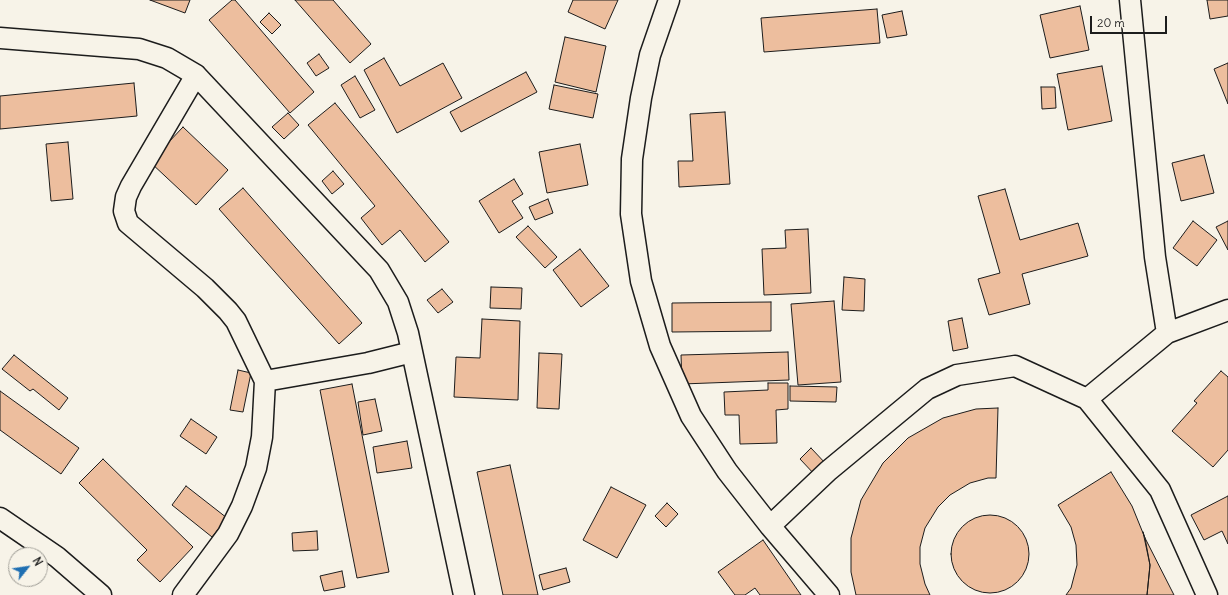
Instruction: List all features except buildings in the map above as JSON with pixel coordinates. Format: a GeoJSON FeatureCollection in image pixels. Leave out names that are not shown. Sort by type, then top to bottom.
{"type":"FeatureCollection","features":[{"type":"Feature","properties":{"kind":"street"},"geometry":{"type":"LineString","coordinates":[[669,0],[650,55],[641,98],[632,159],[631,214],[641,281],[660,346],[691,416],[727,471],[770,526],[829,595]]}},
{"type":"Feature","properties":{"kind":"street"},"geometry":{"type":"LineString","coordinates":[[1130,0],[1155,257],[1167,333]]}},
{"type":"Feature","properties":{"kind":"street"},"geometry":{"type":"LineString","coordinates":[[0,38],[139,49],[167,58],[196,75],[379,270],[398,302],[408,332],[464,595]]}},
{"type":"Feature","properties":{"kind":"street"},"geometry":{"type":"LineString","coordinates":[[183,595],[228,534],[242,506],[256,468],[262,437],[265,381],[236,322],[228,311],[205,288],[128,223],[124,211],[126,197],[196,75]]}},
{"type":"Feature","properties":{"kind":"street"},"geometry":{"type":"LineString","coordinates":[[1087,399],[1167,333],[1228,310]]}},
{"type":"Feature","properties":{"kind":"street"},"geometry":{"type":"LineString","coordinates":[[265,381],[368,364],[412,352]]}},
{"type":"Feature","properties":{"kind":"street"},"geometry":{"type":"LineString","coordinates":[[770,526],[834,466],[927,389],[957,375],[1015,366],[1087,399],[1160,490],[1207,595]]}},
{"type":"Feature","properties":{"kind":"street"},"geometry":{"type":"LineString","coordinates":[[0,518],[57,557],[101,595]]}}]}
